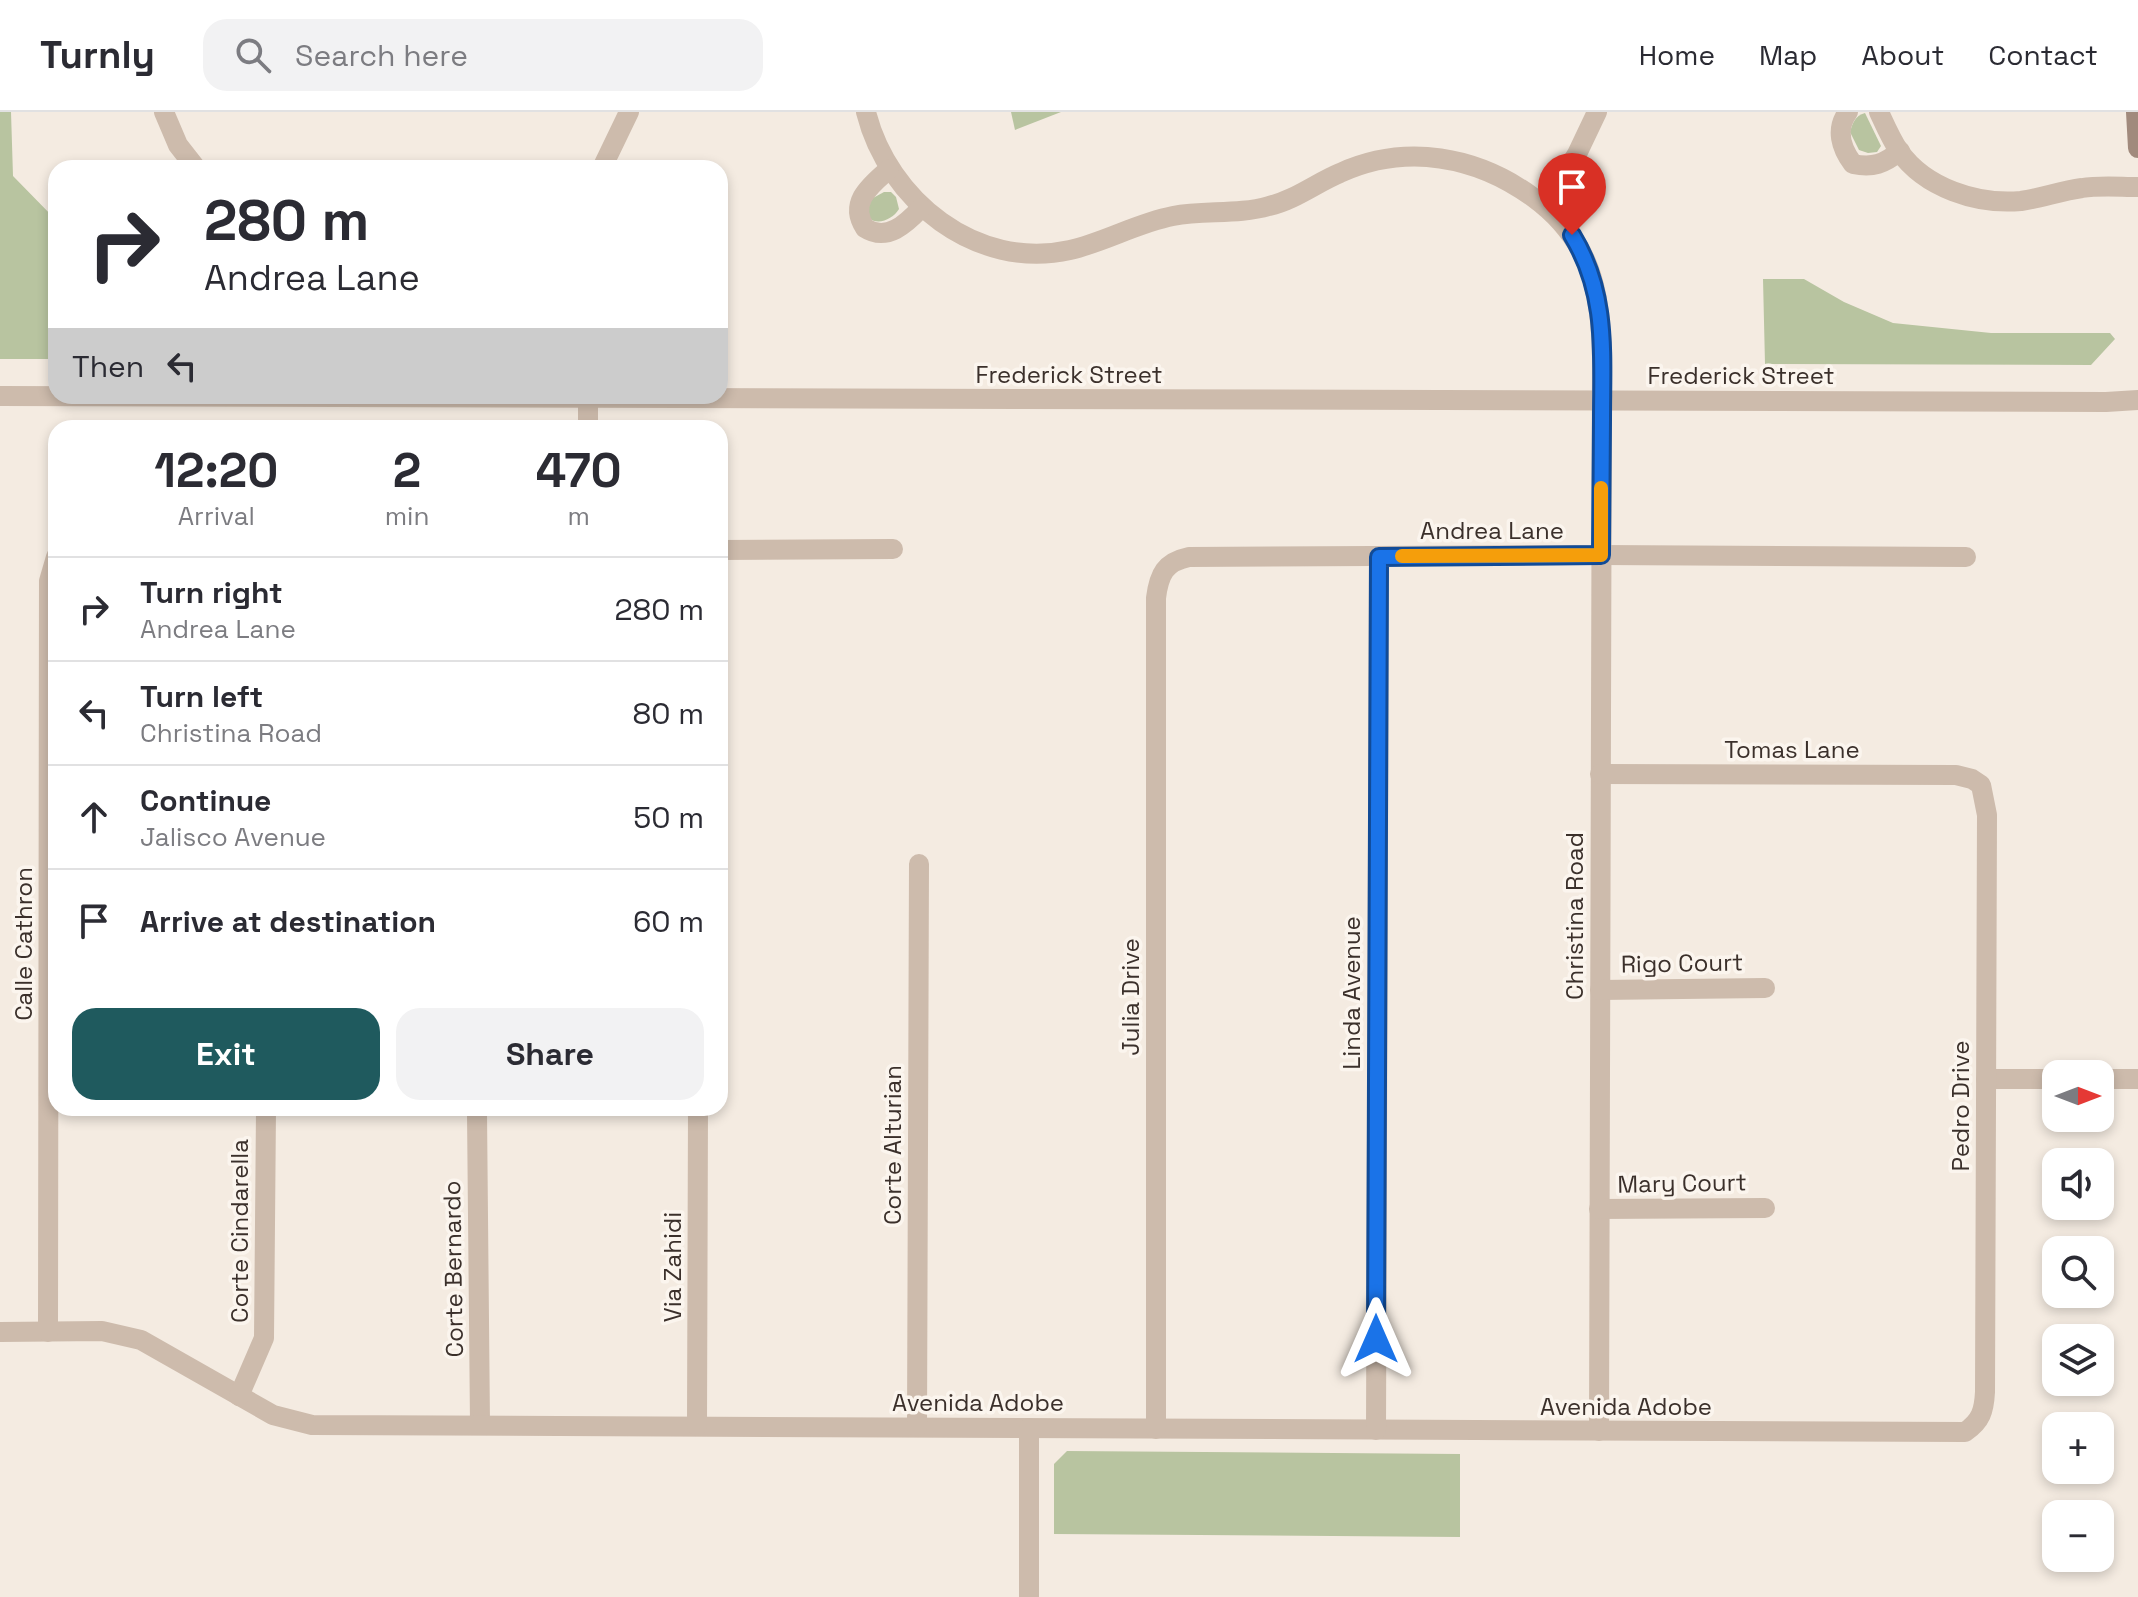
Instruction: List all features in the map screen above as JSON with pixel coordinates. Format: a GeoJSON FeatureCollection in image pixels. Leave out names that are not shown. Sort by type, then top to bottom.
{"type":"FeatureCollection","features":[{"type":"Feature","properties":{"kind":"main road"},"geometry":{"type":"LineString","coordinates":[[2136,112],[2138,148]]}},
{"type":"Feature","properties":{"kind":"street"},"geometry":{"type":"LineString","coordinates":[[164,112],[178,145],[190,160]]}},
{"type":"Feature","properties":{"kind":"street"},"geometry":{"type":"LineString","coordinates":[[606,160],[629,112]]}},
{"type":"Feature","properties":{"kind":"street","name":"Christina Road"},"geometry":{"type":"LineString","coordinates":[[866,112],[889,169],[921,208],[951,229],[980,243],[1014,251],[1053,253],[1177,216],[1268,207],[1364,163],[1409,157],[1446,158],[1489,170],[1545,206],[1572,235],[1582,252],[1595,286],[1601,327],[1599,1431]]}},
{"type":"Feature","properties":{"kind":"street"},"geometry":{"type":"LineString","coordinates":[[1545,206],[1572,163],[1597,112]]}},
{"type":"Feature","properties":{"kind":"street"},"geometry":{"type":"LineString","coordinates":[[1848,112],[1844,118],[1841,140],[1844,152],[1853,164],[1867,167],[1878,165],[1900,151]]}},
{"type":"Feature","properties":{"kind":"street"},"geometry":{"type":"LineString","coordinates":[[1879,112],[1900,151],[1912,166],[1948,190],[1979,198],[2019,201],[2084,188],[2138,187]]}},
{"type":"Feature","properties":{"kind":"street"},"geometry":{"type":"LineString","coordinates":[[889,169],[861,198],[859,210],[865,228],[886,234],[900,227],[921,208]]}},
{"type":"Feature","properties":{"kind":"street","name":"Frederick Street"},"geometry":{"type":"LineString","coordinates":[[0,396],[48,396]]}},
{"type":"Feature","properties":{"kind":"street","name":"Frederick Street"},"geometry":{"type":"LineString","coordinates":[[728,398],[2138,400]]}},
{"type":"Feature","properties":{"kind":"street"},"geometry":{"type":"LineString","coordinates":[[728,550],[893,549]]}},
{"type":"Feature","properties":{"kind":"street","name":"Andrea Lane"},"geometry":{"type":"LineString","coordinates":[[1165,567],[1189,557],[1966,557]]}},
{"type":"Feature","properties":{"kind":"street","name":"Linda Avenue"},"geometry":{"type":"LineString","coordinates":[[1376,1430],[1379,557]]}},
{"type":"Feature","properties":{"kind":"street","name":"Julia Drive"},"geometry":{"type":"LineString","coordinates":[[1156,1429],[1156,598],[1158,580],[1165,567]]}},
{"type":"Feature","properties":{"kind":"street","name":"Tomas Lane"},"geometry":{"type":"LineString","coordinates":[[1600,774],[1956,775],[1981,785]]}},
{"type":"Feature","properties":{"kind":"street","name":"Pedro Drive"},"geometry":{"type":"LineString","coordinates":[[1975,1425],[1984,1413],[1985,1392],[1987,815],[1981,785]]}},
{"type":"Feature","properties":{"kind":"street","name":"Corte Alturian"},"geometry":{"type":"LineString","coordinates":[[917,1427],[919,864]]}},
{"type":"Feature","properties":{"kind":"street","name":"Rigo Court"},"geometry":{"type":"LineString","coordinates":[[1600,990],[1765,988]]}},
{"type":"Feature","properties":{"kind":"street"},"geometry":{"type":"LineString","coordinates":[[1986,1079],[2042,1079]]}},
{"type":"Feature","properties":{"kind":"street"},"geometry":{"type":"LineString","coordinates":[[2114,1079],[2138,1079]]}},
{"type":"Feature","properties":{"kind":"street","name":"Calle Cathron"},"geometry":{"type":"LineString","coordinates":[[48,1116],[48,1332]]}},
{"type":"Feature","properties":{"kind":"street","name":"Corte Cindarella"},"geometry":{"type":"LineString","coordinates":[[239,1396],[264,1338],[266,1116]]}},
{"type":"Feature","properties":{"kind":"street","name":"Corte Bernardo"},"geometry":{"type":"LineString","coordinates":[[477,1116],[480,1424]]}},
{"type":"Feature","properties":{"kind":"street","name":"Via Zahidi"},"geometry":{"type":"LineString","coordinates":[[697,1426],[698,1116]]}},
{"type":"Feature","properties":{"kind":"street","name":"Mary Court"},"geometry":{"type":"LineString","coordinates":[[1599,1209],[1765,1208]]}},
{"type":"Feature","properties":{"kind":"street","name":"Avenida Adobe"},"geometry":{"type":"LineString","coordinates":[[0,1332],[102,1331],[141,1340],[273,1415],[312,1425],[1947,1434],[1965,1432],[1975,1425]]}},
{"type":"Feature","properties":{"kind":"street"},"geometry":{"type":"LineString","coordinates":[[1029,1428],[1029,1597]]}},
{"type":"Feature","properties":{"kind":"green space"},"geometry":{"type":"Polygon","coordinates":[[[0,112],[11,112],[13,176],[48,212],[48,359],[0,359],[0,112]]]}},
{"type":"Feature","properties":{"kind":"green space"},"geometry":{"type":"Polygon","coordinates":[[[1011,112],[1061,112],[1015,130],[1011,112]]]}},
{"type":"Feature","properties":{"kind":"green space"},"geometry":{"type":"Polygon","coordinates":[[[1865,113],[1881,146],[1877,152],[1859,150],[1850,132],[1855,120],[1865,113]]]}},
{"type":"Feature","properties":{"kind":"green space"},"geometry":{"type":"Polygon","coordinates":[[[884,192],[891,192],[896,197],[899,209],[885,220],[873,220],[869,218],[868,205],[884,192]]]}},
{"type":"Feature","properties":{"kind":"green space"},"geometry":{"type":"Polygon","coordinates":[[[1763,279],[1804,279],[1844,302],[1893,323],[1991,333],[2110,333],[2115,339],[2091,365],[1765,364],[1763,279]]]}},
{"type":"Feature","properties":{"kind":"green space"},"geometry":{"type":"Polygon","coordinates":[[[1067,1451],[1460,1454],[1460,1537],[1054,1534],[1054,1464],[1067,1451]]]}},
{"type":"Feature","properties":{"kind":"slow traffic"},"geometry":{"type":"LineString","coordinates":[[1402,556],[1601,555],[1601,488]]}},
{"type":"Feature","properties":{"kind":"route"},"geometry":{"type":"LineString","coordinates":[[1376,1339],[1379,557],[1601,555],[1600,311],[1590,268],[1572,235]]}}]}
